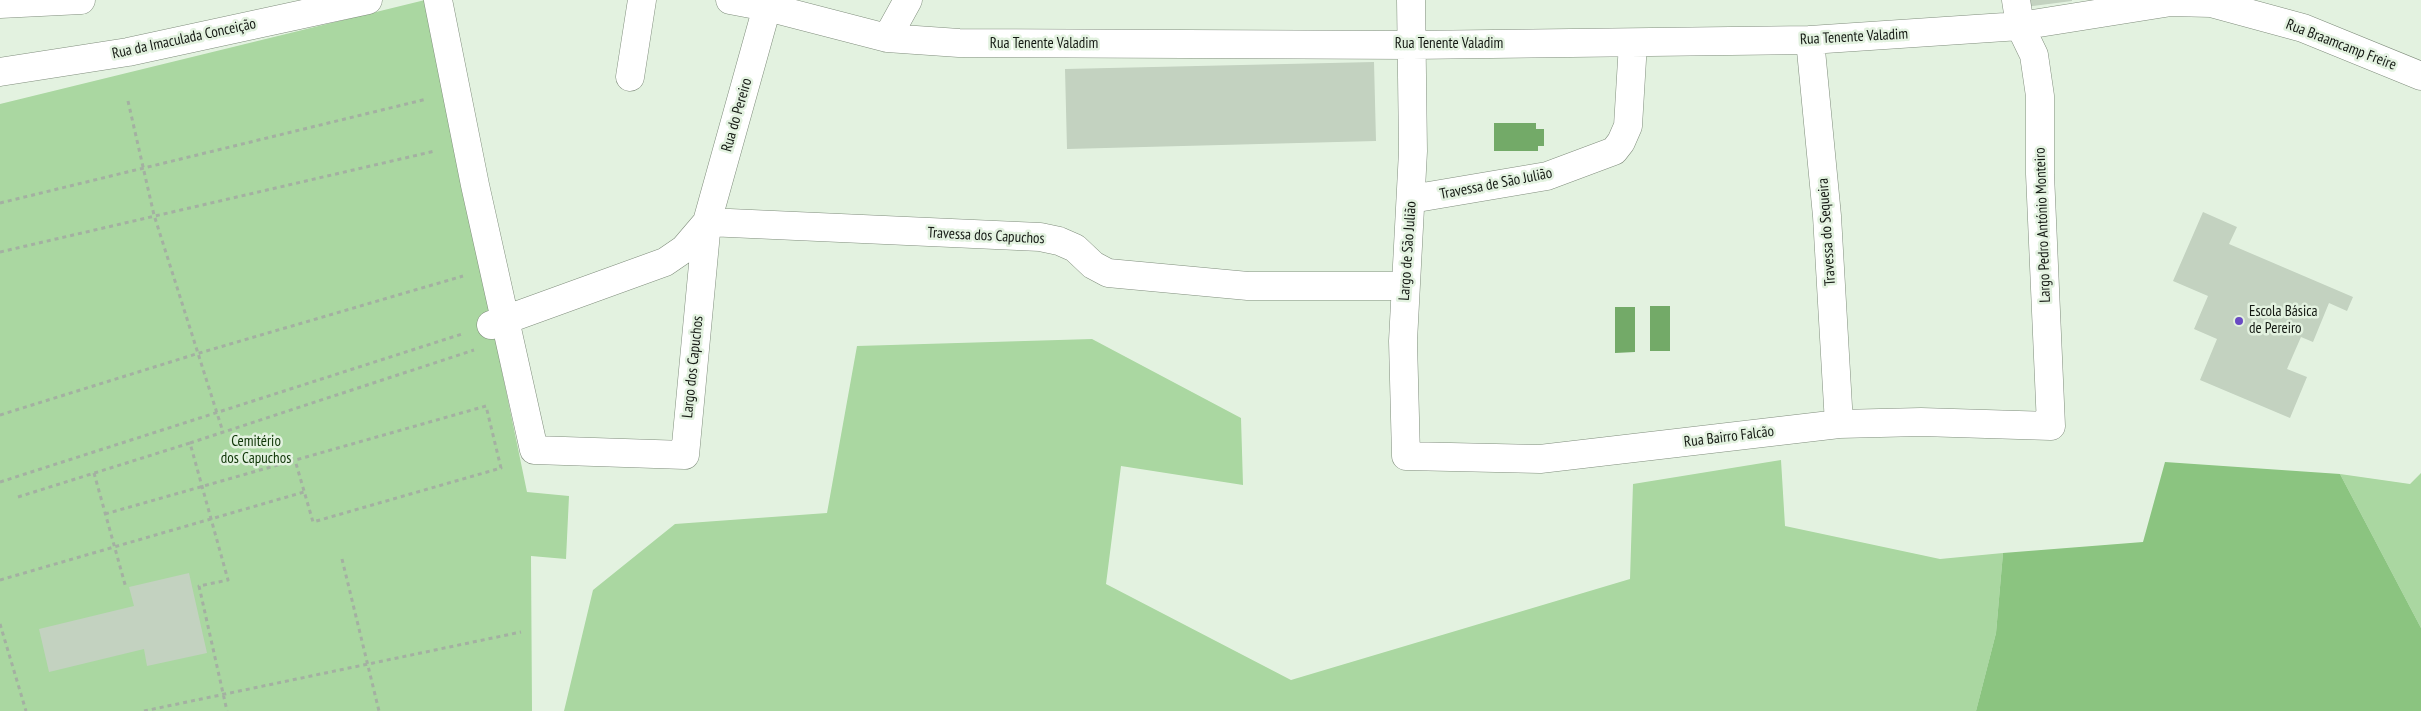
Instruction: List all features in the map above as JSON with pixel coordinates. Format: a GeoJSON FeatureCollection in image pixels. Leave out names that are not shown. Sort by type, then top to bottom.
{"type":"FeatureCollection","features":[{"type":"Feature","properties":{"kind":"street"},"geometry":{"type":"LineString","coordinates":[[0,4],[81,0]]}},
{"type":"Feature","properties":{"kind":"street","name":"Rua da Imaculada Conceição"},"geometry":{"type":"LineString","coordinates":[[0,72],[128,52],[368,0]]}},
{"type":"Feature","properties":{"kind":"street","name":"Largo dos Capuchos"},"geometry":{"type":"LineString","coordinates":[[438,0],[475,186],[492,331],[534,450],[684,455],[707,222]]}},
{"type":"Feature","properties":{"kind":"street"},"geometry":{"type":"LineString","coordinates":[[630,77],[642,0]]}},
{"type":"Feature","properties":{"kind":"street","name":"Rua Tenente Valadim"},"geometry":{"type":"LineString","coordinates":[[730,0],[768,7],[887,38],[959,43],[1412,45],[1810,40],[2020,26],[2172,1]]}},
{"type":"Feature","properties":{"kind":"street"},"geometry":{"type":"LineString","coordinates":[[887,38],[908,0]]}},
{"type":"Feature","properties":{"kind":"street","name":"Largo de São Julião"},"geometry":{"type":"LineString","coordinates":[[1406,456],[1403,341],[1411,199],[1411,0]]}},
{"type":"Feature","properties":{"kind":"street","name":"Largo Pedro António Monteiro"},"geometry":{"type":"LineString","coordinates":[[2016,0],[2020,26],[2034,55],[2040,96],[2040,174],[2052,426]]}},
{"type":"Feature","properties":{"kind":"street","name":"Rua Braamcamp Freire"},"geometry":{"type":"LineString","coordinates":[[2172,1],[2211,3],[2303,28],[2421,76]]}},
{"type":"Feature","properties":{"kind":"street","name":"Rua do Pereiro"},"geometry":{"type":"LineString","coordinates":[[707,222],[768,7]]}},
{"type":"Feature","properties":{"kind":"street","name":"Travessa do Sequeira"},"geometry":{"type":"LineString","coordinates":[[1810,40],[1827,216],[1838,424]]}},
{"type":"Feature","properties":{"kind":"street","name":"Travessa de São Julião"},"geometry":{"type":"LineString","coordinates":[[1411,199],[1547,176],[1614,151],[1621,142],[1628,126],[1633,43]]}},
{"type":"Feature","properties":{"kind":"street"},"geometry":{"type":"LineString","coordinates":[[492,331],[665,262],[684,249],[707,222]]}},
{"type":"Feature","properties":{"kind":"street","name":"Travessa dos Capuchos"},"geometry":{"type":"LineString","coordinates":[[707,222],[1040,237],[1059,241],[1074,248],[1093,265],[1108,273],[1248,286],[1405,286]]}},
{"type":"Feature","properties":{"kind":"street","name":"Rua Bairro Falcão"},"geometry":{"type":"LineString","coordinates":[[1406,456],[1540,459],[1838,424],[1921,422],[2052,426]]}},
{"type":"Feature","properties":{"kind":"path"},"geometry":{"type":"LineString","coordinates":[[0,203],[430,99]]}},
{"type":"Feature","properties":{"kind":"path"},"geometry":{"type":"LineString","coordinates":[[128,101],[154,216],[196,354],[223,432]]}},
{"type":"Feature","properties":{"kind":"path"},"geometry":{"type":"LineString","coordinates":[[0,252],[441,149]]}},
{"type":"Feature","properties":{"kind":"path"},"geometry":{"type":"LineString","coordinates":[[0,415],[196,354],[468,274]]}},
{"type":"Feature","properties":{"kind":"path"},"geometry":{"type":"LineString","coordinates":[[0,482],[216,413],[492,331]]}},
{"type":"Feature","properties":{"kind":"path"},"geometry":{"type":"LineString","coordinates":[[18,496],[223,432],[492,331]]}},
{"type":"Feature","properties":{"kind":"path"},"geometry":{"type":"LineString","coordinates":[[105,514],[202,487],[295,460],[486,406],[501,468],[313,522],[295,460]]}},
{"type":"Feature","properties":{"kind":"path"},"geometry":{"type":"LineString","coordinates":[[190,443],[228,580],[199,586],[227,711]]}},
{"type":"Feature","properties":{"kind":"path"},"geometry":{"type":"LineString","coordinates":[[93,473],[126,588]]}},
{"type":"Feature","properties":{"kind":"path"},"geometry":{"type":"LineString","coordinates":[[0,580],[304,492]]}},
{"type":"Feature","properties":{"kind":"path"},"geometry":{"type":"LineString","coordinates":[[342,559],[379,711]]}},
{"type":"Feature","properties":{"kind":"path"},"geometry":{"type":"LineString","coordinates":[[0,624],[26,711]]}},
{"type":"Feature","properties":{"kind":"path"},"geometry":{"type":"LineString","coordinates":[[144,711],[521,632]]}},
{"type":"Feature","properties":{"kind":"green space","name":"Cemitério dos Capuchos"},"geometry":{"type":"Polygon","coordinates":[[[425,0],[527,492],[569,496],[566,559],[531,556],[532,711],[0,711],[0,104],[425,0]]]}},
{"type":"Feature","properties":{"kind":"green space"},"geometry":{"type":"Polygon","coordinates":[[[1092,339],[1241,418],[1243,485],[1121,466],[1106,584],[1291,680],[1630,579],[1633,484],[1781,460],[1785,526],[1940,559],[2003,553],[1996,633],[1976,711],[564,711],[593,590],[675,524],[827,513],[857,346],[1092,339]]]}},
{"type":"Feature","properties":{"kind":"green space"},"geometry":{"type":"Polygon","coordinates":[[[2421,473],[2421,628],[2340,474],[2410,484],[2421,473]]]}},
{"type":"Feature","properties":{"kind":"shaded area"},"geometry":{"type":"Polygon","coordinates":[[[1494,123],[1536,123],[1536,129],[1544,129],[1544,146],[1538,146],[1538,151],[1494,151],[1494,123]]]}},
{"type":"Feature","properties":{"kind":"shaded area"},"geometry":{"type":"Polygon","coordinates":[[[1650,306],[1670,306],[1670,351],[1650,351],[1650,306]]]}},
{"type":"Feature","properties":{"kind":"shaded area"},"geometry":{"type":"Polygon","coordinates":[[[1615,307],[1635,307],[1635,352],[1615,353],[1615,307]]]}},
{"type":"Feature","properties":{"kind":"shaded area"},"geometry":{"type":"Polygon","coordinates":[[[2165,462],[2340,474],[2421,628],[2421,711],[1976,711],[1996,633],[2003,553],[2143,542],[2165,462]]]}},
{"type":"Feature","properties":{"kind":"building"},"geometry":{"type":"Polygon","coordinates":[[[2024,0],[2072,0],[2072,1],[2025,7],[2024,0]]]}},
{"type":"Feature","properties":{"kind":"building"},"geometry":{"type":"Polygon","coordinates":[[[1374,62],[1376,141],[1067,149],[1065,69],[1374,62]]]}},
{"type":"Feature","properties":{"kind":"building"},"geometry":{"type":"Polygon","coordinates":[[[2203,212],[2237,227],[2229,244],[2353,297],[2347,311],[2329,303],[2313,342],[2301,337],[2287,369],[2307,377],[2290,418],[2200,380],[2217,339],[2194,329],[2208,296],[2173,281],[2203,212]]]}},
{"type":"Feature","properties":{"kind":"building"},"geometry":{"type":"Polygon","coordinates":[[[189,573],[207,653],[147,666],[144,649],[49,672],[39,629],[134,606],[129,587],[189,573]]]}},
{"type":"Feature","properties":{"kind":"place","name":"Escola Básica de Pereiro"},"geometry":{"type":"Point","coordinates":[2239,321]}}]}
